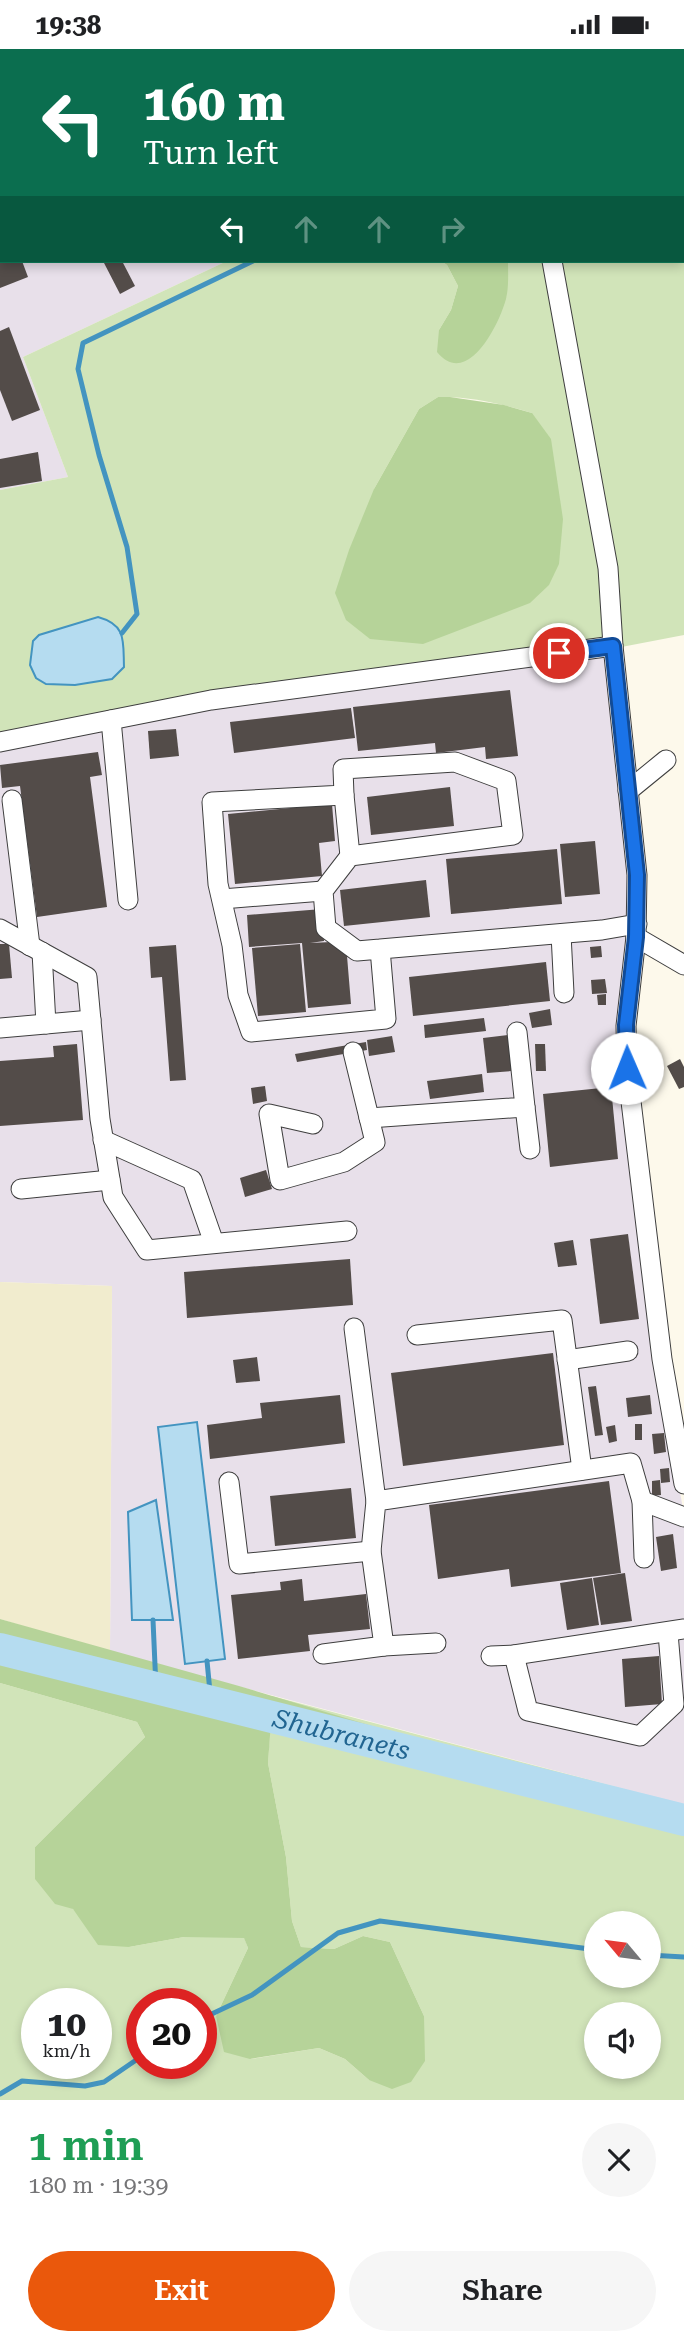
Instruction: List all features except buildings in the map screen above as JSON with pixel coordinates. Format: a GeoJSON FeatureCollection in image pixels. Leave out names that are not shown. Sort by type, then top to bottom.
{"type":"FeatureCollection","features":[{"type":"Feature","properties":{"kind":"lane"},"geometry":{"type":"LineString","coordinates":[[552,263],[608,568],[613,646],[637,875],[637,931],[626,1025],[627,1068],[662,1359],[684,1484]]}},
{"type":"Feature","properties":{"kind":"lane"},"geometry":{"type":"LineString","coordinates":[[0,742],[211,700],[613,646]]}},
{"type":"Feature","properties":{"kind":"lane"},"geometry":{"type":"LineString","coordinates":[[111,720],[128,900]]}},
{"type":"Feature","properties":{"kind":"lane"},"geometry":{"type":"LineString","coordinates":[[628,791],[666,760]]}},
{"type":"Feature","properties":{"kind":"lane"},"geometry":{"type":"LineString","coordinates":[[350,856],[513,835],[506,781],[455,762],[343,769],[350,856],[323,891],[326,928],[357,951],[561,934],[637,931],[684,965]]}},
{"type":"Feature","properties":{"kind":"lane"},"geometry":{"type":"LineString","coordinates":[[344,795],[212,802],[218,884],[232,945],[238,995],[251,1032],[386,1019],[380,949]]}},
{"type":"Feature","properties":{"kind":"lane"},"geometry":{"type":"LineString","coordinates":[[12,800],[46,1024]]}},
{"type":"Feature","properties":{"kind":"lane"},"geometry":{"type":"LineString","coordinates":[[222,899],[323,891]]}},
{"type":"Feature","properties":{"kind":"lane"},"geometry":{"type":"LineString","coordinates":[[0,929],[87,977],[103,1140],[113,1197],[147,1250],[347,1230]]}},
{"type":"Feature","properties":{"kind":"lane"},"geometry":{"type":"LineString","coordinates":[[561,934],[564,993]]}},
{"type":"Feature","properties":{"kind":"lane"},"geometry":{"type":"LineString","coordinates":[[0,1028],[91,1020]]}},
{"type":"Feature","properties":{"kind":"lane"},"geometry":{"type":"LineString","coordinates":[[313,1124],[269,1114],[280,1179],[344,1161],[375,1142],[345,1023]]}},
{"type":"Feature","properties":{"kind":"lane"},"geometry":{"type":"LineString","coordinates":[[517,1032],[530,1149]]}},
{"type":"Feature","properties":{"kind":"lane"},"geometry":{"type":"LineString","coordinates":[[369,1118],[525,1107]]}},
{"type":"Feature","properties":{"kind":"lane"},"geometry":{"type":"LineString","coordinates":[[103,1140],[192,1180],[214,1243]]}},
{"type":"Feature","properties":{"kind":"lane"},"geometry":{"type":"LineString","coordinates":[[21,1189],[110,1180]]}},
{"type":"Feature","properties":{"kind":"lane"},"geometry":{"type":"LineString","coordinates":[[417,1335],[562,1320],[582,1470]]}},
{"type":"Feature","properties":{"kind":"lane"},"geometry":{"type":"LineString","coordinates":[[354,1328],[376,1501],[371,1551],[384,1646]]}},
{"type":"Feature","properties":{"kind":"lane"},"geometry":{"type":"LineString","coordinates":[[567,1360],[628,1350]]}},
{"type":"Feature","properties":{"kind":"lane"},"geometry":{"type":"LineString","coordinates":[[376,1501],[632,1463],[642,1501],[644,1558]]}},
{"type":"Feature","properties":{"kind":"lane"},"geometry":{"type":"LineString","coordinates":[[229,1482],[239,1564],[371,1551]]}},
{"type":"Feature","properties":{"kind":"lane"},"geometry":{"type":"LineString","coordinates":[[642,1501],[684,1517]]}},
{"type":"Feature","properties":{"kind":"lane"},"geometry":{"type":"LineString","coordinates":[[491,1656],[676,1631],[674,1704],[640,1735],[528,1711],[514,1655]]}},
{"type":"Feature","properties":{"kind":"lane"},"geometry":{"type":"LineString","coordinates":[[323,1654],[436,1643]]}},
{"type":"Feature","properties":{"kind":"shaded area"},"geometry":{"type":"Polygon","coordinates":[[[0,263],[223,263],[23,357],[68,477],[0,490],[0,263]]]}},
{"type":"Feature","properties":{"kind":"shaded area"},"geometry":{"type":"Polygon","coordinates":[[[611,649],[632,918],[624,1024],[684,1514],[684,1805],[110,1652],[112,1286],[0,1282],[0,745],[211,704],[611,649]]]}},
{"type":"Feature","properties":{"kind":"shaded area"},"geometry":{"type":"Polygon","coordinates":[[[0,1282],[112,1286],[110,1652],[0,1619],[0,1282]]]}},
{"type":"Feature","properties":{"kind":"green space"},"geometry":{"type":"Polygon","coordinates":[[[223,263],[444,263],[458,286],[451,310],[439,330],[506,298],[508,263],[684,263],[684,635],[611,649],[211,704],[0,745],[0,490],[68,477],[23,357],[223,263]],[[438,397],[419,409],[374,489],[532,413],[462,398],[438,397]],[[122,633],[31,653],[30,665],[36,678],[59,685],[112,679],[124,667],[122,633]]]}},
{"type":"Feature","properties":{"kind":"green space"},"geometry":{"type":"Polygon","coordinates":[[[444,263],[508,263],[507,294],[496,323],[480,349],[459,363],[448,361],[437,352],[439,330],[451,310],[458,286],[444,263]]]}},
{"type":"Feature","properties":{"kind":"green space"},"geometry":{"type":"Polygon","coordinates":[[[438,397],[504,405],[532,413],[551,439],[563,519],[559,564],[549,585],[530,603],[423,644],[370,639],[346,620],[335,593],[374,489],[419,409],[438,397]]]}},
{"type":"Feature","properties":{"kind":"green space"},"geometry":{"type":"Polygon","coordinates":[[[0,1619],[684,1815],[684,1827],[271,1722],[268,1763],[286,1857],[292,1921],[301,1947],[334,1949],[363,1936],[390,1942],[424,2016],[425,2061],[411,2082],[392,2089],[369,2080],[345,2059],[319,2048],[250,2059],[224,2052],[217,2014],[248,1948],[244,1938],[184,1937],[129,1947],[98,1945],[73,1909],[55,1904],[35,1879],[35,1847],[145,1737],[137,1722],[0,1683],[0,1619]]]}},
{"type":"Feature","properties":{"kind":"green space"},"geometry":{"type":"Polygon","coordinates":[[[0,1683],[137,1722],[145,1737],[35,1847],[73,1909],[129,1947],[184,1937],[244,1937],[248,1948],[217,2014],[217,1988],[126,1988],[126,2079],[217,2079],[217,2017],[251,2059],[319,2048],[345,2059],[369,2080],[424,2016],[390,1942],[363,1936],[334,1949],[301,1947],[292,1921],[286,1857],[268,1763],[272,1696],[684,1805],[684,2100],[0,2100],[0,1683]]]}},
{"type":"Feature","properties":{"kind":"water"},"geometry":{"type":"Polygon","coordinates":[[[98,617],[114,625],[122,635],[124,667],[112,679],[75,685],[46,684],[36,678],[30,665],[33,641],[39,635],[98,617]]]}},
{"type":"Feature","properties":{"kind":"water"},"geometry":{"type":"Polygon","coordinates":[[[197,1422],[225,1659],[185,1664],[158,1427],[197,1422]]]}},
{"type":"Feature","properties":{"kind":"water"},"geometry":{"type":"Polygon","coordinates":[[[156,1500],[173,1620],[132,1620],[128,1512],[156,1500]]]}},
{"type":"Feature","properties":{"kind":"waterway"},"geometry":{"type":"LineString","coordinates":[[122,633],[137,614],[127,547],[99,455],[78,369],[83,343],[249,263]]}},
{"type":"Feature","properties":{"kind":"waterway"},"geometry":{"type":"LineString","coordinates":[[153,1620],[156,1688]]}},
{"type":"Feature","properties":{"kind":"waterway","name":"Shubranets"},"geometry":{"type":"LineString","coordinates":[[0,1649],[684,1820]]}},
{"type":"Feature","properties":{"kind":"waterway"},"geometry":{"type":"LineString","coordinates":[[207,1661],[211,1702]]}},
{"type":"Feature","properties":{"kind":"waterway"},"geometry":{"type":"LineString","coordinates":[[217,2011],[252,1995],[338,1933],[380,1921],[584,1948]]}},
{"type":"Feature","properties":{"kind":"waterway"},"geometry":{"type":"LineString","coordinates":[[662,1956],[684,1957]]}},
{"type":"Feature","properties":{"kind":"waterway"},"geometry":{"type":"LineString","coordinates":[[0,2094],[22,2081],[85,2086],[104,2082],[126,2067]]}},
{"type":"Feature","properties":{"kind":"route"},"geometry":{"type":"LineString","coordinates":[[559,653],[613,646],[637,875],[636,937],[626,1025],[627,1068]]}}]}
